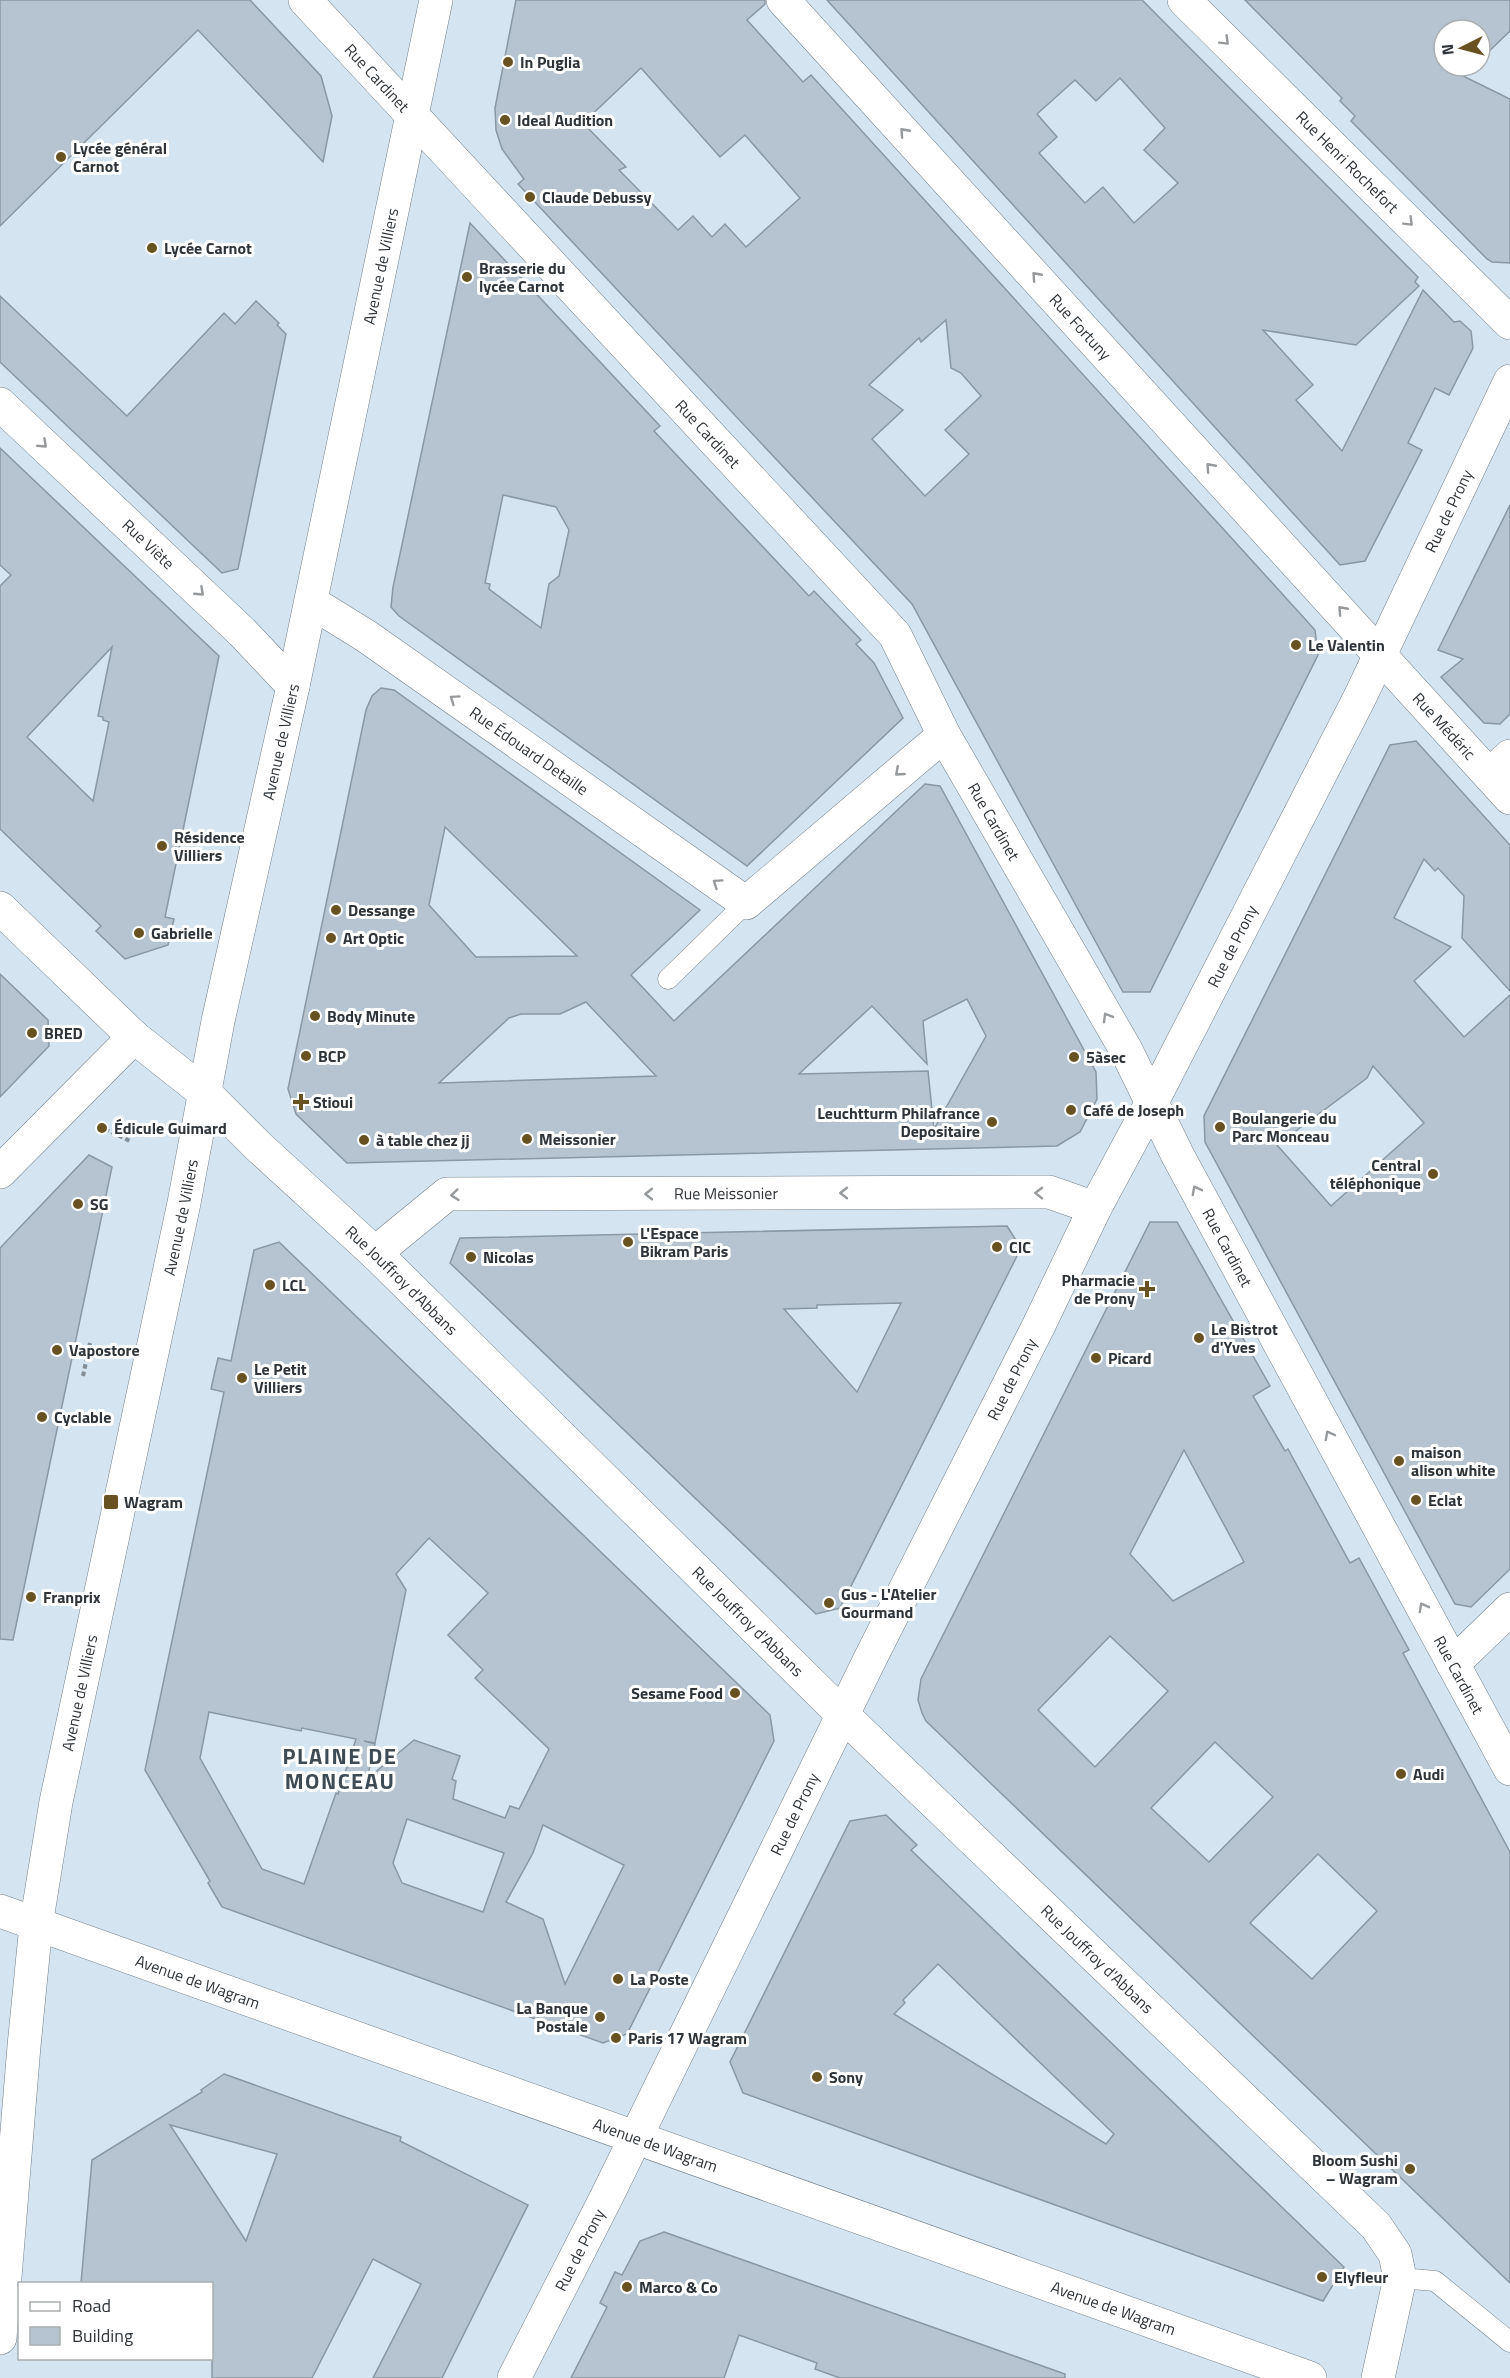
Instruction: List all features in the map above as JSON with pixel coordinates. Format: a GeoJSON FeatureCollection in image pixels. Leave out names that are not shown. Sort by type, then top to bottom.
{"type":"FeatureCollection","features":[{"type":"Feature","properties":{"kind":"street","name":"Rue Cardinet"},"geometry":{"type":"LineString","coordinates":[[305,0],[895,635],[944,735],[1126,1050],[1151,1104],[1510,1769]]}},
{"type":"Feature","properties":{"kind":"street","name":"Avenue de Villiers"},"geometry":{"type":"LineString","coordinates":[[0,2338],[36,1925],[56,1802],[206,1094],[218,1021],[311,602],[436,0]]}},
{"type":"Feature","properties":{"kind":"street","name":"Rue Fortuny"},"geometry":{"type":"LineString","coordinates":[[783,0],[1380,655]]}},
{"type":"Feature","properties":{"kind":"street","name":"Rue Henri Rochefort"},"geometry":{"type":"LineString","coordinates":[[1184,0],[1510,323]]}},
{"type":"Feature","properties":{"kind":"street","name":"Rue de Prony"},"geometry":{"type":"LineString","coordinates":[[514,2378],[635,2139],[843,1715],[1058,1287],[1095,1208],[1151,1104],[1380,655],[1510,381]]}},
{"type":"Feature","properties":{"kind":"street","name":"Rue Viète"},"geometry":{"type":"LineString","coordinates":[[0,404],[242,632],[293,686]]}},
{"type":"Feature","properties":{"kind":"street","name":"Rue Édouard Detaille"},"geometry":{"type":"LineString","coordinates":[[311,602],[366,636],[746,903]]}},
{"type":"Feature","properties":{"kind":"street","name":"Rue Médéric"},"geometry":{"type":"LineString","coordinates":[[1380,655],[1503,776]]}},
{"type":"Feature","properties":{"kind":"street"},"geometry":{"type":"LineString","coordinates":[[746,903],[944,735]]}},
{"type":"Feature","properties":{"kind":"street","name":"Rue Jouffroy d'Abbans"},"geometry":{"type":"LineString","coordinates":[[0,908],[134,1038],[206,1094],[259,1147],[375,1253],[843,1715],[1376,2226],[1395,2254],[1400,2278],[1378,2378]]}},
{"type":"Feature","properties":{"kind":"street"},"geometry":{"type":"LineString","coordinates":[[0,1172],[134,1038]]}},
{"type":"Feature","properties":{"kind":"street","name":"Rue Meissonier"},"geometry":{"type":"LineString","coordinates":[[375,1253],[447,1194],[1049,1192],[1095,1208]]}},
{"type":"Feature","properties":{"kind":"street"},"geometry":{"type":"LineString","coordinates":[[1453,1664],[1510,1609]]}},
{"type":"Feature","properties":{"kind":"street","name":"Avenue de Wagram"},"geometry":{"type":"LineString","coordinates":[[0,1911],[1288,2375]]}},
{"type":"Feature","properties":{"kind":"lane"},"geometry":{"type":"LineString","coordinates":[[668,979],[746,903]]}},
{"type":"Feature","properties":{"kind":"lane"},"geometry":{"type":"LineString","coordinates":[[1400,2278],[1435,2281],[1510,2342]]}},
{"type":"Feature","properties":{"kind":"path"},"geometry":{"type":"LineString","coordinates":[[105,1129],[130,1141]]}},
{"type":"Feature","properties":{"kind":"path"},"geometry":{"type":"LineString","coordinates":[[83,1376],[90,1343]]}},
{"type":"Feature","properties":{"kind":"building"},"geometry":{"type":"Polygon","coordinates":[[[0,0],[250,0],[321,76],[332,116],[323,162],[198,30],[0,226],[0,0]]]}},
{"type":"Feature","properties":{"kind":"building"},"geometry":{"type":"Polygon","coordinates":[[[516,0],[765,0],[765,4],[747,20],[803,82],[811,75],[1315,630],[1318,655],[1150,992],[1123,992],[912,604],[518,184],[524,179],[502,149],[496,130],[495,108],[516,0]],[[641,68],[583,123],[626,167],[619,170],[678,230],[693,216],[712,237],[725,224],[746,247],[800,198],[745,135],[720,157],[641,68]],[[946,320],[921,342],[919,338],[869,385],[903,410],[872,439],[925,496],[969,454],[945,430],[981,396],[961,373],[951,368],[946,320]]]}},
{"type":"Feature","properties":{"kind":"building"},"geometry":{"type":"Polygon","coordinates":[[[827,0],[1142,0],[1418,277],[1415,282],[1419,286],[1356,345],[1263,330],[1313,385],[1296,400],[1342,451],[1423,290],[1454,322],[1460,321],[1471,331],[1473,348],[1449,395],[1435,388],[1408,443],[1422,450],[1365,561],[1340,565],[827,0]],[[1120,78],[1096,101],[1075,80],[1037,114],[1057,137],[1039,153],[1085,203],[1103,187],[1134,223],[1178,183],[1144,150],[1165,128],[1120,78]]]}},
{"type":"Feature","properties":{"kind":"building"},"geometry":{"type":"Polygon","coordinates":[[[1245,0],[1510,0],[1510,31],[1492,48],[1492,18],[1432,18],[1432,78],[1467,78],[1510,99],[1510,263],[1492,262],[1487,259],[1351,121],[1355,116],[1340,101],[1342,98],[1245,0]]]}},
{"type":"Feature","properties":{"kind":"building"},"geometry":{"type":"Polygon","coordinates":[[[470,223],[660,426],[654,431],[809,596],[814,591],[861,640],[856,644],[874,663],[903,718],[747,866],[399,616],[391,607],[393,587],[470,223]],[[503,495],[485,583],[490,584],[489,589],[541,628],[549,584],[559,576],[569,530],[556,507],[503,495]]]}},
{"type":"Feature","properties":{"kind":"building"},"geometry":{"type":"Polygon","coordinates":[[[0,296],[127,416],[224,313],[235,324],[256,301],[279,323],[277,325],[286,334],[238,569],[222,573],[0,362],[0,296]]]}},
{"type":"Feature","properties":{"kind":"building"},"geometry":{"type":"Polygon","coordinates":[[[0,448],[219,656],[165,917],[174,919],[168,945],[125,959],[96,931],[101,926],[0,829],[0,586],[11,575],[0,565],[0,448]],[[112,647],[27,737],[93,801],[109,722],[98,716],[112,647]]]}},
{"type":"Feature","properties":{"kind":"building"},"geometry":{"type":"Polygon","coordinates":[[[1510,505],[1510,714],[1500,724],[1484,723],[1441,677],[1463,659],[1438,650],[1510,505]]]}},
{"type":"Feature","properties":{"kind":"building"},"geometry":{"type":"Polygon","coordinates":[[[381,688],[394,690],[700,910],[631,975],[674,1021],[925,784],[940,786],[1096,1072],[1097,1099],[1080,1132],[1057,1146],[347,1163],[296,1114],[288,1089],[366,710],[372,696],[381,688]],[[445,827],[429,905],[476,957],[577,956],[445,827]],[[967,999],[923,1021],[927,1064],[872,1006],[799,1074],[928,1071],[934,1129],[986,1036],[967,999]],[[586,1002],[560,1014],[521,1014],[509,1018],[439,1083],[656,1076],[586,1002]]]}},
{"type":"Feature","properties":{"kind":"building"},"geometry":{"type":"Polygon","coordinates":[[[1416,741],[1510,845],[1510,991],[1462,938],[1464,896],[1438,868],[1435,871],[1424,859],[1394,918],[1451,947],[1414,981],[1464,1037],[1510,995],[1510,1569],[1471,1607],[1455,1604],[1205,1142],[1204,1116],[1390,745],[1416,741]],[[1373,1066],[1367,1078],[1277,1145],[1331,1206],[1424,1123],[1373,1066]]]}},
{"type":"Feature","properties":{"kind":"building"},"geometry":{"type":"Polygon","coordinates":[[[0,974],[48,1020],[49,1046],[0,1097],[0,974]]]}},
{"type":"Feature","properties":{"kind":"building"},"geometry":{"type":"Polygon","coordinates":[[[89,1155],[112,1167],[13,1640],[0,1639],[0,1248],[89,1155]]]}},
{"type":"Feature","properties":{"kind":"building"},"geometry":{"type":"Polygon","coordinates":[[[1150,1222],[1177,1222],[1270,1386],[1253,1396],[1285,1451],[1288,1449],[1350,1563],[1359,1558],[1409,1650],[1403,1653],[1510,1852],[1510,2283],[926,1721],[918,1700],[921,1679],[1150,1222]],[[1184,1450],[1130,1554],[1173,1601],[1244,1562],[1184,1450]],[[1110,1636],[1038,1710],[1095,1767],[1168,1691],[1110,1636]],[[1215,1742],[1151,1808],[1209,1862],[1273,1797],[1215,1742]],[[1318,1854],[1250,1923],[1312,1979],[1377,1911],[1318,1854]]]}},
{"type":"Feature","properties":{"kind":"building"},"geometry":{"type":"Polygon","coordinates":[[[1007,1226],[1021,1248],[840,1608],[816,1614],[450,1263],[460,1238],[1007,1226]],[[901,1303],[817,1305],[817,1308],[784,1309],[857,1392],[901,1303]]]}},
{"type":"Feature","properties":{"kind":"building"},"geometry":{"type":"Polygon","coordinates":[[[279,1242],[770,1715],[774,1741],[627,2034],[603,2043],[222,1907],[208,1883],[210,1881],[145,1770],[224,1392],[211,1389],[218,1358],[231,1361],[254,1250],[279,1242]],[[429,1538],[396,1574],[406,1590],[375,1743],[364,1741],[375,1744],[367,1779],[414,1740],[460,1756],[452,1779],[456,1781],[453,1799],[505,1818],[510,1806],[519,1809],[549,1749],[475,1678],[483,1670],[448,1635],[488,1593],[429,1538]],[[209,1712],[200,1758],[262,1869],[304,1884],[356,1739],[302,1728],[301,1731],[209,1712]],[[407,1819],[393,1863],[402,1883],[483,1912],[504,1853],[407,1819]],[[543,1825],[533,1853],[506,1902],[543,1919],[565,1984],[624,1865],[543,1825]]]}},
{"type":"Feature","properties":{"kind":"building"},"geometry":{"type":"Polygon","coordinates":[[[886,1815],[917,1845],[911,1850],[1344,2267],[1323,2301],[743,2093],[730,2062],[850,1821],[886,1815]],[[938,1964],[903,2000],[905,2003],[894,2014],[1106,2144],[1114,2134],[938,1964]]]}},
{"type":"Feature","properties":{"kind":"building"},"geometry":{"type":"Polygon","coordinates":[[[224,2074],[401,2137],[400,2141],[528,2205],[442,2378],[373,2378],[421,2284],[373,2259],[312,2378],[212,2378],[213,2282],[81,2282],[92,2160],[202,2092],[201,2090],[224,2074]],[[170,2125],[246,2241],[277,2154],[170,2125]]]}},
{"type":"Feature","properties":{"kind":"building"},"geometry":{"type":"Polygon","coordinates":[[[664,2232],[1065,2374],[1065,2378],[840,2378],[815,2369],[817,2363],[739,2335],[724,2378],[571,2378],[607,2307],[600,2303],[615,2272],[622,2275],[640,2241],[664,2232]]]}},
{"type":"Feature","properties":{"kind":"place","name":"In Puglia"},"geometry":{"type":"Point","coordinates":[508,62]}},
{"type":"Feature","properties":{"kind":"place","name":"Ideal Audition"},"geometry":{"type":"Point","coordinates":[505,120]}},
{"type":"Feature","properties":{"kind":"place","name":"Lycée général Carnot"},"geometry":{"type":"Point","coordinates":[61,157]}},
{"type":"Feature","properties":{"kind":"place","name":"Claude Debussy"},"geometry":{"type":"Point","coordinates":[530,197]}},
{"type":"Feature","properties":{"kind":"place","name":"Lycée Carnot"},"geometry":{"type":"Point","coordinates":[152,248]}},
{"type":"Feature","properties":{"kind":"place","name":"Brasserie du lycée Carnot"},"geometry":{"type":"Point","coordinates":[467,277]}},
{"type":"Feature","properties":{"kind":"place","name":"Le Valentin"},"geometry":{"type":"Point","coordinates":[1296,645]}},
{"type":"Feature","properties":{"kind":"place","name":"Résidence Villiers"},"geometry":{"type":"Point","coordinates":[162,846]}},
{"type":"Feature","properties":{"kind":"place","name":"Dessange"},"geometry":{"type":"Point","coordinates":[336,910]}},
{"type":"Feature","properties":{"kind":"place","name":"Gabrielle"},"geometry":{"type":"Point","coordinates":[139,933]}},
{"type":"Feature","properties":{"kind":"place","name":"Art Optic"},"geometry":{"type":"Point","coordinates":[331,938]}},
{"type":"Feature","properties":{"kind":"place","name":"Body Minute"},"geometry":{"type":"Point","coordinates":[315,1016]}},
{"type":"Feature","properties":{"kind":"place","name":"BRED"},"geometry":{"type":"Point","coordinates":[32,1033]}},
{"type":"Feature","properties":{"kind":"place","name":"BCP"},"geometry":{"type":"Point","coordinates":[306,1056]}},
{"type":"Feature","properties":{"kind":"place","name":"5àsec"},"geometry":{"type":"Point","coordinates":[1074,1057]}},
{"type":"Feature","properties":{"kind":"place","name":"Stioui"},"geometry":{"type":"Point","coordinates":[301,1102]}},
{"type":"Feature","properties":{"kind":"place","name":"Café de Joseph"},"geometry":{"type":"Point","coordinates":[1071,1110]}},
{"type":"Feature","properties":{"kind":"place","name":"Leuchtturm Philafrance Depositaire"},"geometry":{"type":"Point","coordinates":[992,1122]}},
{"type":"Feature","properties":{"kind":"place","name":"Boulangerie du Parc Monceau"},"geometry":{"type":"Point","coordinates":[1220,1127]}},
{"type":"Feature","properties":{"kind":"place","name":"Édicule Guimard"},"geometry":{"type":"Point","coordinates":[102,1128]}},
{"type":"Feature","properties":{"kind":"place","name":"Meissonier"},"geometry":{"type":"Point","coordinates":[527,1139]}},
{"type":"Feature","properties":{"kind":"place","name":"à table chez jj"},"geometry":{"type":"Point","coordinates":[364,1140]}},
{"type":"Feature","properties":{"kind":"place","name":"Central téléphonique"},"geometry":{"type":"Point","coordinates":[1433,1174]}},
{"type":"Feature","properties":{"kind":"place","name":"SG"},"geometry":{"type":"Point","coordinates":[78,1204]}},
{"type":"Feature","properties":{"kind":"place","name":"L'Espace Bikram Paris"},"geometry":{"type":"Point","coordinates":[628,1242]}},
{"type":"Feature","properties":{"kind":"place","name":"CIC"},"geometry":{"type":"Point","coordinates":[997,1247]}},
{"type":"Feature","properties":{"kind":"place","name":"Nicolas"},"geometry":{"type":"Point","coordinates":[471,1257]}},
{"type":"Feature","properties":{"kind":"place","name":"LCL"},"geometry":{"type":"Point","coordinates":[270,1285]}},
{"type":"Feature","properties":{"kind":"place","name":"Pharmacie de Prony"},"geometry":{"type":"Point","coordinates":[1147,1289]}},
{"type":"Feature","properties":{"kind":"place","name":"Le Bistrot d'Yves"},"geometry":{"type":"Point","coordinates":[1199,1338]}},
{"type":"Feature","properties":{"kind":"place","name":"Vapostore"},"geometry":{"type":"Point","coordinates":[57,1350]}},
{"type":"Feature","properties":{"kind":"place","name":"Picard"},"geometry":{"type":"Point","coordinates":[1096,1358]}},
{"type":"Feature","properties":{"kind":"place","name":"Le Petit Villiers"},"geometry":{"type":"Point","coordinates":[242,1378]}},
{"type":"Feature","properties":{"kind":"place","name":"Cyclable"},"geometry":{"type":"Point","coordinates":[42,1417]}},
{"type":"Feature","properties":{"kind":"place","name":"maison alison white"},"geometry":{"type":"Point","coordinates":[1399,1461]}},
{"type":"Feature","properties":{"kind":"place","name":"Eclat"},"geometry":{"type":"Point","coordinates":[1416,1500]}},
{"type":"Feature","properties":{"kind":"place","name":"Wagram"},"geometry":{"type":"Point","coordinates":[111,1502]}},
{"type":"Feature","properties":{"kind":"place","name":"Franprix"},"geometry":{"type":"Point","coordinates":[31,1597]}},
{"type":"Feature","properties":{"kind":"place","name":"Gus - L'Atelier Gourmand"},"geometry":{"type":"Point","coordinates":[829,1603]}},
{"type":"Feature","properties":{"kind":"place","name":"Sesame Food"},"geometry":{"type":"Point","coordinates":[735,1693]}},
{"type":"Feature","properties":{"kind":"place","name":"Audi"},"geometry":{"type":"Point","coordinates":[1401,1774]}},
{"type":"Feature","properties":{"kind":"place","name":"La Poste"},"geometry":{"type":"Point","coordinates":[618,1979]}},
{"type":"Feature","properties":{"kind":"place","name":"La Banque Postale"},"geometry":{"type":"Point","coordinates":[600,2017]}},
{"type":"Feature","properties":{"kind":"place","name":"Paris 17 Wagram"},"geometry":{"type":"Point","coordinates":[616,2038]}},
{"type":"Feature","properties":{"kind":"place","name":"Sony"},"geometry":{"type":"Point","coordinates":[817,2077]}},
{"type":"Feature","properties":{"kind":"place","name":"Bloom Sushi – Wagram"},"geometry":{"type":"Point","coordinates":[1410,2169]}},
{"type":"Feature","properties":{"kind":"place","name":"Elyfleur"},"geometry":{"type":"Point","coordinates":[1322,2277]}},
{"type":"Feature","properties":{"kind":"place","name":"Marco & Co"},"geometry":{"type":"Point","coordinates":[627,2287]}},
{"type":"Feature","properties":{"kind":"district","name":"PLAINE DE MONCEAU"},"geometry":{"type":"Point","coordinates":[340,1769]}}]}
